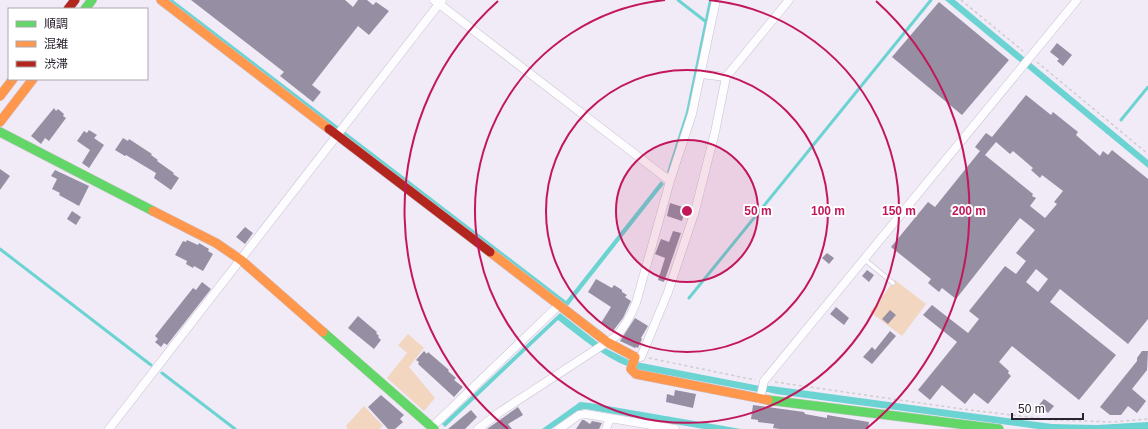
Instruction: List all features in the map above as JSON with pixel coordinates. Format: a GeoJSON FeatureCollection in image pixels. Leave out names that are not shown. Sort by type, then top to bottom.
{"type":"FeatureCollection","features":[{"type":"Feature","properties":{"kind":"street"},"geometry":{"type":"LineString","coordinates":[[69,8],[75,0]]}},
{"type":"Feature","properties":{"kind":"street"},"geometry":{"type":"LineString","coordinates":[[86,8],[92,0]]}},
{"type":"Feature","properties":{"kind":"street"},"geometry":{"type":"LineString","coordinates":[[161,0],[559,305],[605,343],[637,358]]}},
{"type":"Feature","properties":{"kind":"street"},"geometry":{"type":"LineString","coordinates":[[478,429],[500,412],[621,331],[636,303],[670,181],[692,114],[716,0]]}},
{"type":"Feature","properties":{"kind":"street"},"geometry":{"type":"LineString","coordinates":[[789,0],[726,77],[715,132],[695,211],[668,292],[631,370],[636,374],[760,397],[999,429]]}},
{"type":"Feature","properties":{"kind":"street"},"geometry":{"type":"LineString","coordinates":[[760,397],[763,382],[1077,0]]}},
{"type":"Feature","properties":{"kind":"street"},"geometry":{"type":"LineString","coordinates":[[109,429],[344,128],[439,1],[670,181]]}},
{"type":"Feature","properties":{"kind":"street"},"geometry":{"type":"LineString","coordinates":[[701,74],[726,77]]}},
{"type":"Feature","properties":{"kind":"street"},"geometry":{"type":"LineString","coordinates":[[0,96],[12,80]]}},
{"type":"Feature","properties":{"kind":"street"},"geometry":{"type":"LineString","coordinates":[[0,122],[32,80]]}},
{"type":"Feature","properties":{"kind":"street"},"geometry":{"type":"LineString","coordinates":[[0,132],[216,243],[241,260],[428,427],[559,305]]}},
{"type":"Feature","properties":{"kind":"street"},"geometry":{"type":"LineString","coordinates":[[560,429],[580,415],[586,414],[674,429]]}},
{"type":"Feature","properties":{"kind":"street"},"geometry":{"type":"LineString","coordinates":[[606,429],[610,418]]}},
{"type":"Feature","properties":{"kind":"lane"},"geometry":{"type":"LineString","coordinates":[[864,259],[893,283]]}},
{"type":"Feature","properties":{"kind":"path"},"geometry":{"type":"LineString","coordinates":[[961,0],[1148,154]]}},
{"type":"Feature","properties":{"kind":"path"},"geometry":{"type":"LineString","coordinates":[[637,358],[763,382],[1052,420],[1113,422],[1148,419]]}},
{"type":"Feature","properties":{"kind":"shaded area"},"geometry":{"type":"Polygon","coordinates":[[[895,280],[926,304],[902,336],[870,312],[895,280]]]}},
{"type":"Feature","properties":{"kind":"shaded area"},"geometry":{"type":"Polygon","coordinates":[[[408,334],[424,348],[409,367],[435,398],[424,411],[387,378],[407,353],[398,345],[408,334]]]}},
{"type":"Feature","properties":{"kind":"shaded area"},"geometry":{"type":"Polygon","coordinates":[[[364,406],[383,426],[379,429],[348,429],[346,426],[364,406]]]}},
{"type":"Feature","properties":{"kind":"water"},"geometry":{"type":"Polygon","coordinates":[[[167,0],[173,0],[566,301],[661,181],[664,184],[567,307],[167,0]]]}},
{"type":"Feature","properties":{"kind":"water"},"geometry":{"type":"Polygon","coordinates":[[[709,0],[712,0],[689,112],[669,173],[667,172],[686,112],[709,0]]]}},
{"type":"Feature","properties":{"kind":"water"},"geometry":{"type":"Polygon","coordinates":[[[945,0],[955,0],[1148,160],[1148,168],[945,0]]]}},
{"type":"Feature","properties":{"kind":"water"},"geometry":{"type":"Polygon","coordinates":[[[560,313],[605,348],[631,361],[760,386],[771,386],[1052,424],[1097,425],[1148,422],[1148,429],[1038,429],[768,392],[758,392],[635,369],[604,354],[558,320],[445,427],[442,424],[560,313]]]}},
{"type":"Feature","properties":{"kind":"water"},"geometry":{"type":"Polygon","coordinates":[[[580,402],[741,429],[704,429],[585,409],[577,411],[551,429],[542,429],[580,402]]]}},
{"type":"Feature","properties":{"kind":"building"},"geometry":{"type":"Polygon","coordinates":[[[191,0],[345,0],[353,7],[358,0],[367,0],[373,5],[376,2],[389,11],[369,35],[358,26],[312,85],[321,92],[313,102],[280,76],[284,72],[191,0]]]}},
{"type":"Feature","properties":{"kind":"building"},"geometry":{"type":"Polygon","coordinates":[[[939,2],[1009,60],[962,115],[892,57],[939,2]]]}},
{"type":"Feature","properties":{"kind":"building"},"geometry":{"type":"Polygon","coordinates":[[[1057,43],[1072,55],[1063,66],[1057,61],[1059,59],[1050,52],[1057,43]]]}},
{"type":"Feature","properties":{"kind":"building"},"geometry":{"type":"Polygon","coordinates":[[[1026,95],[1051,115],[1053,112],[1078,132],[1076,135],[1100,156],[1103,151],[1108,155],[1112,150],[1148,179],[1148,319],[1128,344],[1060,289],[1050,302],[1116,355],[1079,400],[1012,346],[999,362],[1009,371],[1008,373],[1011,376],[988,404],[974,393],[965,404],[942,385],[930,400],[918,390],[957,342],[923,315],[932,305],[968,333],[979,319],[969,311],[1005,266],[1016,274],[1026,261],[1016,253],[1035,230],[1020,218],[956,299],[942,288],[939,292],[928,283],[931,279],[891,247],[928,202],[935,207],[980,151],[975,147],[986,133],[992,137],[1026,95]],[[996,142],[985,155],[980,151],[1033,194],[1032,196],[1036,198],[1030,206],[1045,218],[1057,204],[1054,202],[1063,191],[1042,175],[1040,178],[1031,170],[1033,168],[1013,151],[1010,154],[996,142]],[[1036,269],[1026,282],[1038,292],[1048,279],[1036,269]]]}},
{"type":"Feature","properties":{"kind":"building"},"geometry":{"type":"Polygon","coordinates":[[[54,108],[56,111],[58,109],[64,114],[63,116],[66,118],[49,141],[45,138],[41,144],[31,136],[54,108]]]}},
{"type":"Feature","properties":{"kind":"building"},"geometry":{"type":"Polygon","coordinates":[[[89,130],[97,135],[94,138],[104,145],[89,168],[82,163],[90,150],[77,141],[84,131],[87,133],[89,130]]]}},
{"type":"Feature","properties":{"kind":"building"},"geometry":{"type":"Polygon","coordinates":[[[123,138],[128,141],[129,139],[152,154],[151,155],[158,160],[157,161],[179,178],[171,190],[154,178],[156,173],[115,150],[123,138]]]}},
{"type":"Feature","properties":{"kind":"building"},"geometry":{"type":"Polygon","coordinates":[[[0,169],[10,176],[0,190],[0,169]]]}},
{"type":"Feature","properties":{"kind":"building"},"geometry":{"type":"Polygon","coordinates":[[[55,170],[89,186],[79,206],[59,195],[60,193],[52,189],[57,179],[51,176],[55,170]]]}},
{"type":"Feature","properties":{"kind":"building"},"geometry":{"type":"Polygon","coordinates":[[[670,203],[686,208],[682,221],[667,216],[670,203]]]}},
{"type":"Feature","properties":{"kind":"building"},"geometry":{"type":"Polygon","coordinates":[[[72,211],[81,217],[76,225],[67,219],[72,211]]]}},
{"type":"Feature","properties":{"kind":"building"},"geometry":{"type":"Polygon","coordinates":[[[245,227],[253,233],[245,244],[236,237],[245,227]]]}},
{"type":"Feature","properties":{"kind":"building"},"geometry":{"type":"Polygon","coordinates":[[[673,231],[681,233],[664,282],[658,280],[665,258],[655,254],[661,239],[669,242],[673,231]]]}},
{"type":"Feature","properties":{"kind":"building"},"geometry":{"type":"Polygon","coordinates":[[[187,240],[198,245],[199,243],[209,249],[208,251],[213,254],[203,271],[186,264],[187,261],[175,255],[183,241],[186,242],[187,240]]]}},
{"type":"Feature","properties":{"kind":"building"},"geometry":{"type":"Polygon","coordinates":[[[827,253],[834,258],[829,264],[822,258],[827,253]]]}},
{"type":"Feature","properties":{"kind":"building"},"geometry":{"type":"Polygon","coordinates":[[[867,270],[874,275],[869,282],[862,276],[867,270]]]}},
{"type":"Feature","properties":{"kind":"building"},"geometry":{"type":"Polygon","coordinates":[[[596,279],[612,288],[614,285],[622,290],[622,292],[627,295],[625,297],[631,301],[623,318],[613,331],[601,323],[611,307],[588,292],[596,279]]]}},
{"type":"Feature","properties":{"kind":"building"},"geometry":{"type":"Polygon","coordinates":[[[202,282],[211,289],[167,345],[164,343],[161,347],[155,342],[158,339],[155,336],[193,288],[196,290],[202,282]]]}},
{"type":"Feature","properties":{"kind":"building"},"geometry":{"type":"Polygon","coordinates":[[[836,307],[849,318],[844,325],[830,314],[836,307]]]}},
{"type":"Feature","properties":{"kind":"building"},"geometry":{"type":"Polygon","coordinates":[[[890,310],[896,315],[888,324],[882,319],[890,310]]]}},
{"type":"Feature","properties":{"kind":"building"},"geometry":{"type":"Polygon","coordinates":[[[358,316],[377,332],[378,337],[381,340],[374,349],[348,328],[358,316]]]}},
{"type":"Feature","properties":{"kind":"building"},"geometry":{"type":"Polygon","coordinates":[[[635,318],[648,326],[641,338],[642,339],[638,348],[620,341],[635,318]]]}},
{"type":"Feature","properties":{"kind":"building"},"geometry":{"type":"Polygon","coordinates":[[[890,331],[896,336],[872,364],[863,357],[872,347],[875,350],[890,331]]]}},
{"type":"Feature","properties":{"kind":"building"},"geometry":{"type":"Polygon","coordinates":[[[424,351],[427,354],[428,352],[449,370],[448,371],[456,378],[454,380],[463,387],[454,397],[418,364],[419,362],[416,360],[424,351]]]}},
{"type":"Feature","properties":{"kind":"building"},"geometry":{"type":"Polygon","coordinates":[[[1142,351],[1148,351],[1147,370],[1132,389],[1146,401],[1137,413],[1128,406],[1121,415],[1110,415],[1100,407],[1137,361],[1137,358],[1142,351]]]}},
{"type":"Feature","properties":{"kind":"building"},"geometry":{"type":"Polygon","coordinates":[[[675,390],[696,394],[693,408],[666,402],[667,394],[674,396],[675,390]]]}},
{"type":"Feature","properties":{"kind":"building"},"geometry":{"type":"Polygon","coordinates":[[[381,395],[404,415],[400,419],[403,422],[395,429],[388,429],[368,407],[381,395]]]}},
{"type":"Feature","properties":{"kind":"building"},"geometry":{"type":"Polygon","coordinates":[[[1044,399],[1054,406],[1048,413],[1039,405],[1044,399]]]}},
{"type":"Feature","properties":{"kind":"building"},"geometry":{"type":"Polygon","coordinates":[[[753,405],[804,412],[805,414],[827,418],[827,415],[869,422],[868,429],[773,428],[774,424],[758,422],[758,420],[751,419],[753,405]]]}},
{"type":"Feature","properties":{"kind":"building"},"geometry":{"type":"Polygon","coordinates":[[[518,407],[523,415],[508,424],[512,429],[487,429],[518,407]]]}},
{"type":"Feature","properties":{"kind":"building"},"geometry":{"type":"Polygon","coordinates":[[[471,410],[477,417],[465,429],[448,429],[471,410]]]}},
{"type":"Feature","properties":{"kind":"building"},"geometry":{"type":"Polygon","coordinates":[[[582,420],[590,424],[592,421],[602,423],[599,429],[576,429],[582,420]]]}},
{"type":"Feature","properties":{"kind":"waterway"},"geometry":{"type":"LineString","coordinates":[[678,0],[705,21]]}},
{"type":"Feature","properties":{"kind":"waterway"},"geometry":{"type":"LineString","coordinates":[[689,298],[931,0]]}},
{"type":"Feature","properties":{"kind":"waterway"},"geometry":{"type":"LineString","coordinates":[[1121,120],[1148,87]]}},
{"type":"Feature","properties":{"kind":"waterway"},"geometry":{"type":"LineString","coordinates":[[0,249],[151,365]]}},
{"type":"Feature","properties":{"kind":"waterway"},"geometry":{"type":"LineString","coordinates":[[162,373],[235,429]]}},
{"type":"Feature","properties":{"kind":"traffic: fast"},"geometry":{"type":"LineString","coordinates":[[86,8],[92,0]]}},
{"type":"Feature","properties":{"kind":"traffic: fast"},"geometry":{"type":"LineString","coordinates":[[0,132],[153,211]]}},
{"type":"Feature","properties":{"kind":"traffic: fast"},"geometry":{"type":"LineString","coordinates":[[323,332],[434,429]]}},
{"type":"Feature","properties":{"kind":"traffic: fast"},"geometry":{"type":"LineString","coordinates":[[768,400],[999,429]]}},
{"type":"Feature","properties":{"kind":"traffic: slow"},"geometry":{"type":"LineString","coordinates":[[161,0],[329,129]]}},
{"type":"Feature","properties":{"kind":"traffic: slow"},"geometry":{"type":"LineString","coordinates":[[0,96],[12,80]]}},
{"type":"Feature","properties":{"kind":"traffic: slow"},"geometry":{"type":"LineString","coordinates":[[0,122],[32,80]]}},
{"type":"Feature","properties":{"kind":"traffic: slow"},"geometry":{"type":"LineString","coordinates":[[153,211],[216,243],[241,260],[323,332]]}},
{"type":"Feature","properties":{"kind":"traffic: slow"},"geometry":{"type":"LineString","coordinates":[[490,252],[607,342],[635,357],[631,369],[636,374],[768,400]]}},
{"type":"Feature","properties":{"kind":"traffic: jam"},"geometry":{"type":"LineString","coordinates":[[69,8],[75,0]]}},
{"type":"Feature","properties":{"kind":"traffic: jam"},"geometry":{"type":"LineString","coordinates":[[329,129],[490,252]]}}]}
